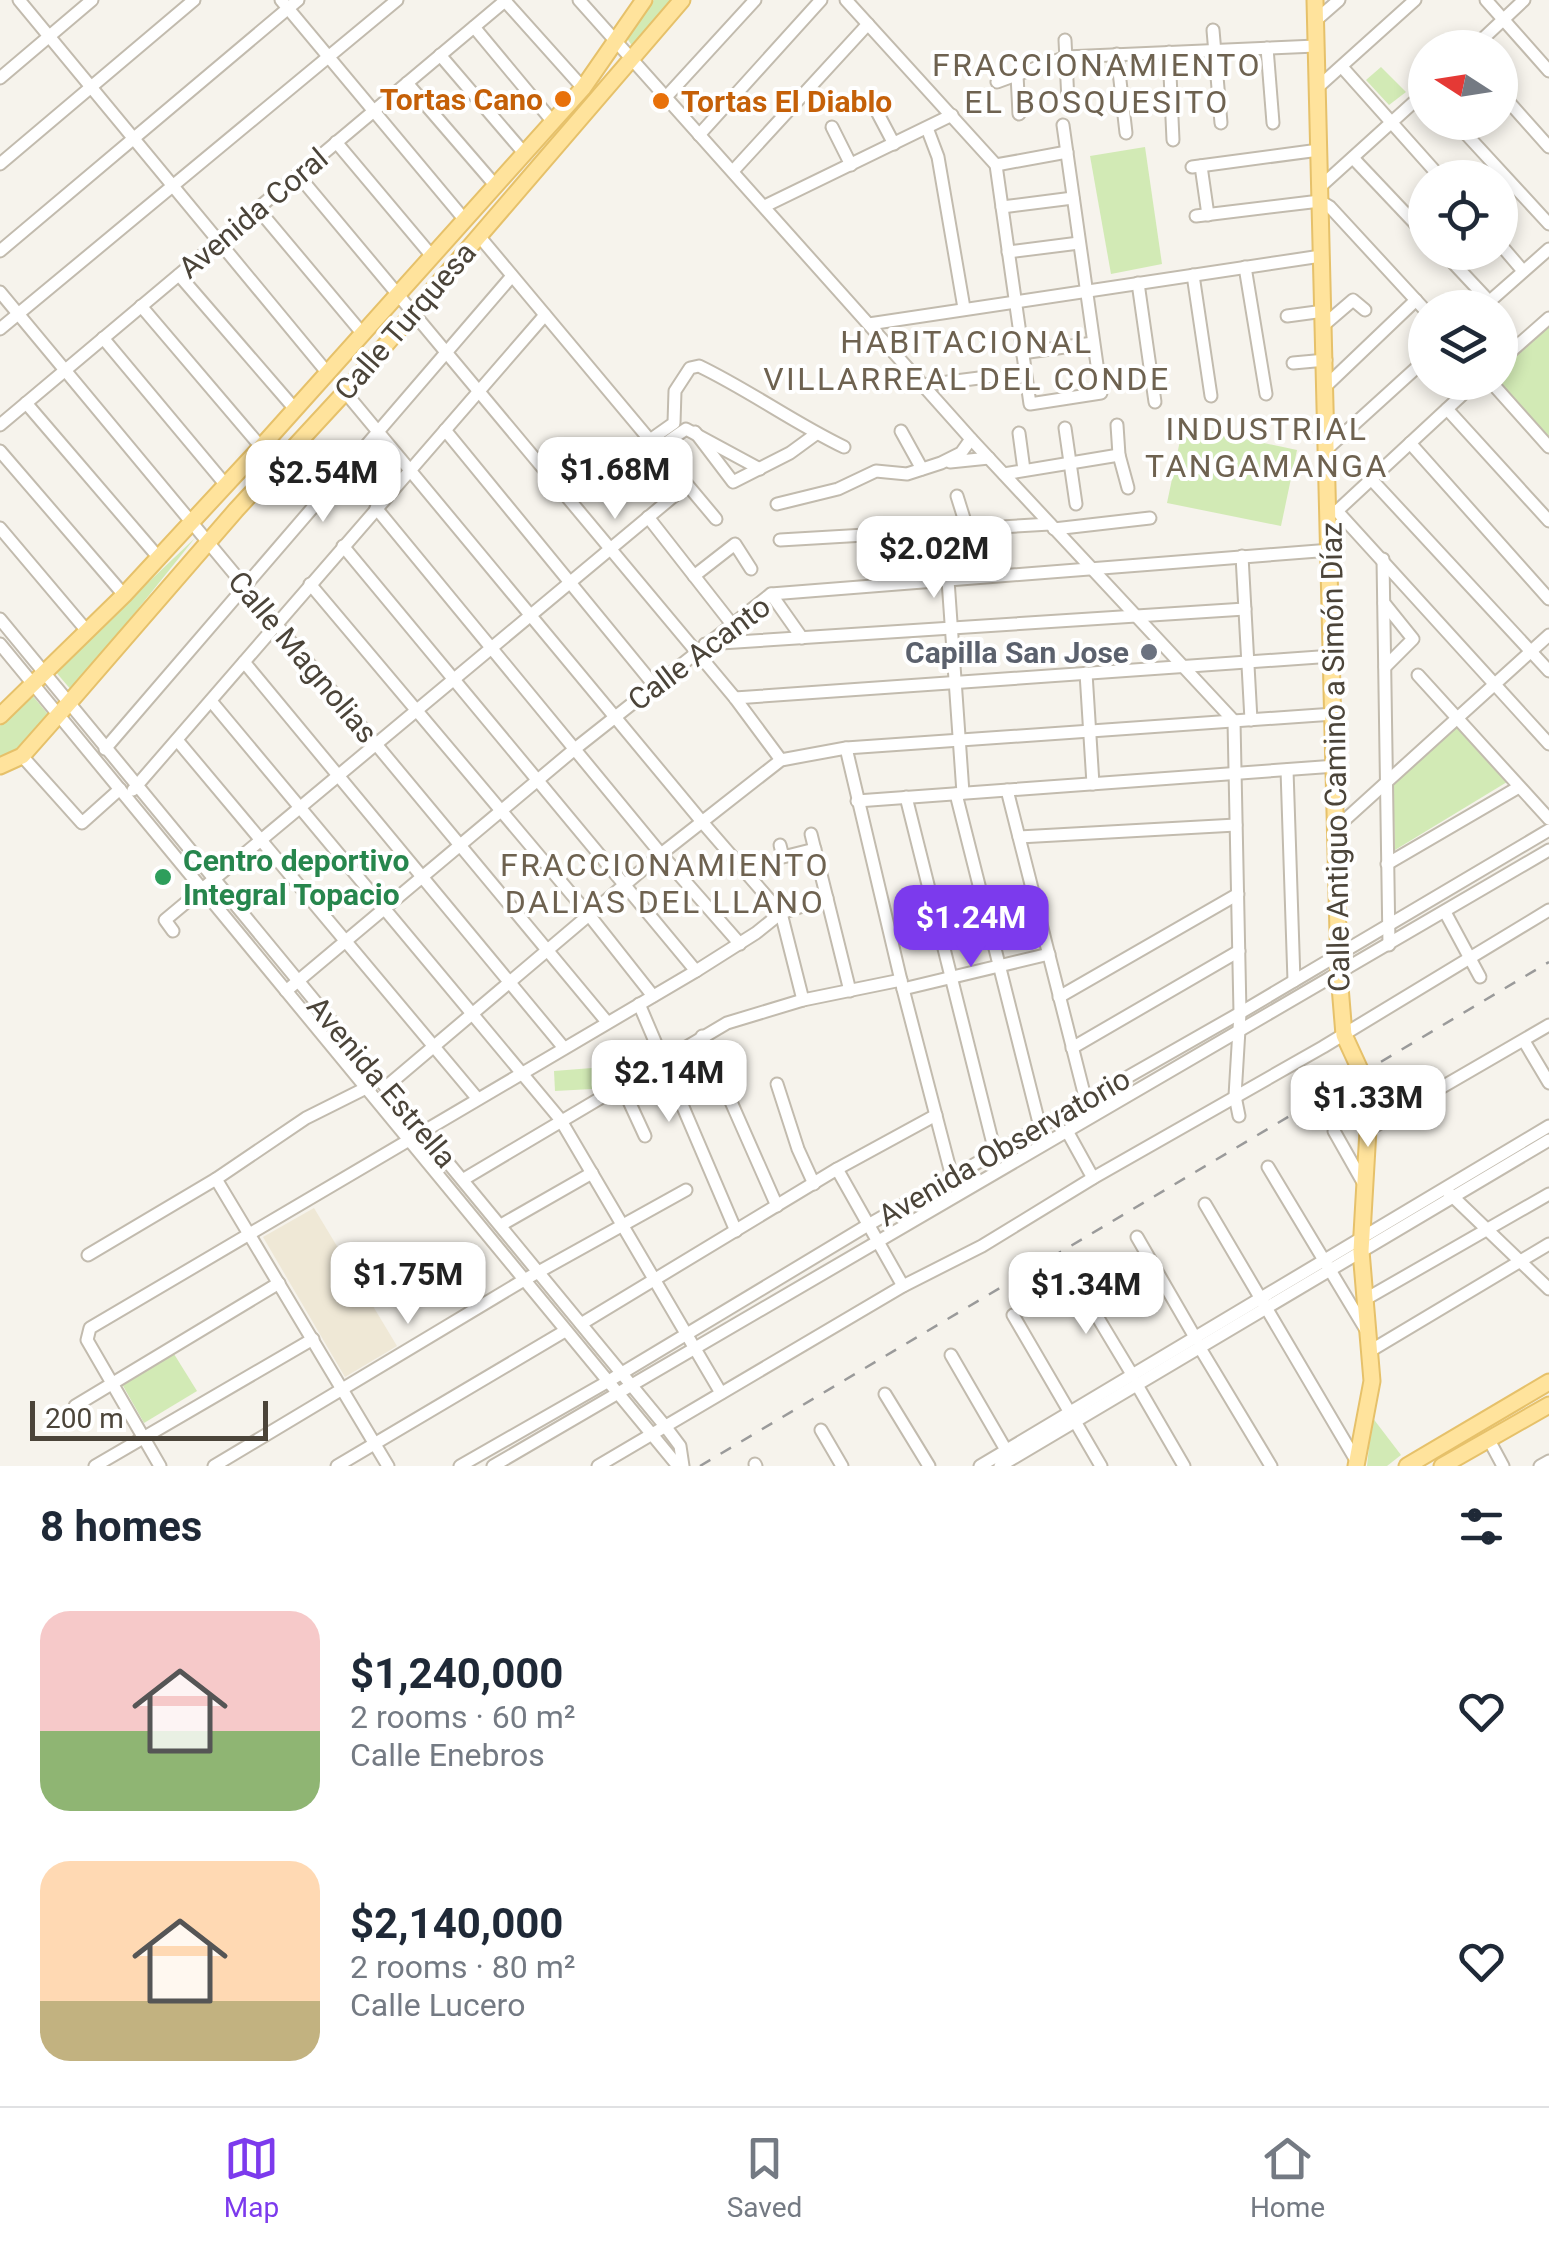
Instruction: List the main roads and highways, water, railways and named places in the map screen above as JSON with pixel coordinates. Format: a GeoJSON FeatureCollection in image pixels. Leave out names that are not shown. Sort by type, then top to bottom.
{"type":"FeatureCollection","features":[{"type":"Feature","properties":{"kind":"main road","name":"Calle Turquesa"},"geometry":{"type":"LineString","coordinates":[[0,716],[159,558],[583,88],[644,0]]}},
{"type":"Feature","properties":{"kind":"main road","name":"Calle Turquesa"},"geometry":{"type":"LineString","coordinates":[[0,766],[22,756],[64,709],[208,542],[345,392],[682,0]]}},
{"type":"Feature","properties":{"kind":"main road","name":"Calle Antiguo Camino a Simón Díaz"},"geometry":{"type":"LineString","coordinates":[[1315,0],[1333,511],[1330,550],[1339,974],[1344,1036],[1361,1072],[1368,1130],[1362,1244],[1370,1397],[1357,1464]]}},
{"type":"Feature","properties":{"kind":"main road"},"geometry":{"type":"LineString","coordinates":[[1407,1466],[1549,1382]]}},
{"type":"Feature","properties":{"kind":"main road"},"geometry":{"type":"LineString","coordinates":[[1448,1465],[1549,1405]]}},
{"type":"Feature","properties":{"kind":"railway"},"geometry":{"type":"LineString","coordinates":[[700,1466],[1549,962]]}},
{"type":"Feature","properties":{"kind":"place","name":"Tortas Cano"},"geometry":{"type":"Point","coordinates":[563,99]}},
{"type":"Feature","properties":{"kind":"place","name":"Tortas El Diablo"},"geometry":{"type":"Point","coordinates":[661,101]}},
{"type":"Feature","properties":{"kind":"place","name":"Capilla San Jose"},"geometry":{"type":"Point","coordinates":[1149,652]}},
{"type":"Feature","properties":{"kind":"place","name":"Centro deportivo Integral Topacio"},"geometry":{"type":"Point","coordinates":[163,877]}},
{"type":"Feature","properties":{"kind":"district","name":"FRACCIONAMIENTO EL BOSQUESITO"},"geometry":{"type":"Point","coordinates":[1097,84]}},
{"type":"Feature","properties":{"kind":"district","name":"HABITACIONAL VILLARREAL DEL CONDE"},"geometry":{"type":"Point","coordinates":[967,360]}},
{"type":"Feature","properties":{"kind":"district","name":"INDUSTRIAL TANGAMANGA"},"geometry":{"type":"Point","coordinates":[1267,448]}},
{"type":"Feature","properties":{"kind":"district","name":"FRACCIONAMIENTO DALIAS DEL LLANO"},"geometry":{"type":"Point","coordinates":[665,884]}}]}
